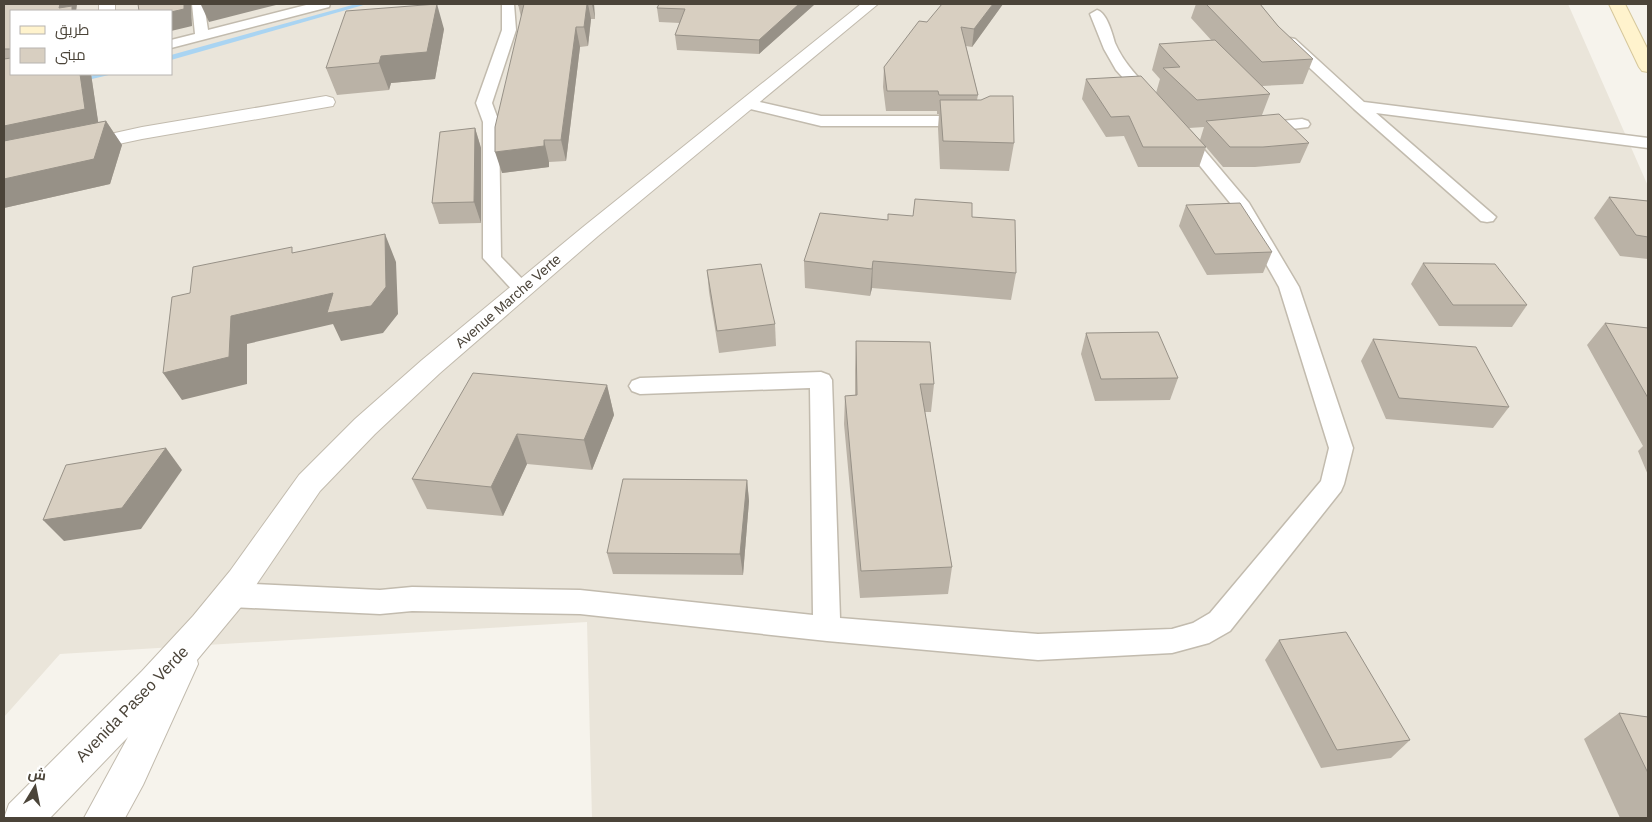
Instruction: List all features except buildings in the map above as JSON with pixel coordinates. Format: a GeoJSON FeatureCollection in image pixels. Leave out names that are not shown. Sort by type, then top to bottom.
{"type":"FeatureCollection","features":[{"type":"Feature","properties":{"kind":"street","name":"Avenue Marche Verte"},"geometry":{"type":"LineString","coordinates":[[191,643],[231,595],[274,530],[322,470],[425,373],[574,244],[870,4]]}},
{"type":"Feature","properties":{"kind":"street"},"geometry":{"type":"LineString","coordinates":[[1617,4],[1648,67]]}},
{"type":"Feature","properties":{"kind":"street"},"geometry":{"type":"LineString","coordinates":[[59,151],[142,133],[326,102]]}},
{"type":"Feature","properties":{"kind":"street","name":"Avenida Paseo Verde"},"geometry":{"type":"LineString","coordinates":[[23,818],[191,643]]}},
{"type":"Feature","properties":{"kind":"street","name":"Avenida Paseo Verde"},"geometry":{"type":"LineString","coordinates":[[104,818],[130,772],[191,643]]}},
{"type":"Feature","properties":{"kind":"lane"},"geometry":{"type":"LineString","coordinates":[[198,4],[202,37]]}},
{"type":"Feature","properties":{"kind":"lane"},"geometry":{"type":"LineString","coordinates":[[172,44],[324,4]]}},
{"type":"Feature","properties":{"kind":"lane"},"geometry":{"type":"LineString","coordinates":[[508,4],[509,30],[484,102],[491,122],[492,258],[522,289]]}},
{"type":"Feature","properties":{"kind":"lane"},"geometry":{"type":"LineString","coordinates":[[231,595],[380,602],[412,600],[580,602],[828,629],[1038,647],[1172,641],[1199,634],[1220,622],[1332,484],[1341,448],[1289,287],[1243,207],[1180,125],[1123,70],[1097,14]]}},
{"type":"Feature","properties":{"kind":"lane"},"geometry":{"type":"LineString","coordinates":[[1281,34],[1359,106],[1487,217]]}},
{"type":"Feature","properties":{"kind":"lane"},"geometry":{"type":"LineString","coordinates":[[747,104],[821,121],[977,121]]}},
{"type":"Feature","properties":{"kind":"lane"},"geometry":{"type":"LineString","coordinates":[[1359,106],[1648,143]]}},
{"type":"Feature","properties":{"kind":"lane"},"geometry":{"type":"LineString","coordinates":[[1243,129],[1302,124]]}},
{"type":"Feature","properties":{"kind":"lane"},"geometry":{"type":"LineString","coordinates":[[640,386],[821,380],[828,629]]}},
{"type":"Feature","properties":{"kind":"shaded area"},"geometry":{"type":"Polygon","coordinates":[[[4,4],[1568,4],[1648,186],[1648,818],[592,818],[587,622],[60,654],[4,717],[4,4]]]}},
{"type":"Feature","properties":{"kind":"waterway"},"geometry":{"type":"LineString","coordinates":[[172,58],[363,4]]}},
{"type":"Feature","properties":{"kind":"waterway"},"geometry":{"type":"LineString","coordinates":[[75,81],[104,75]]}}]}
